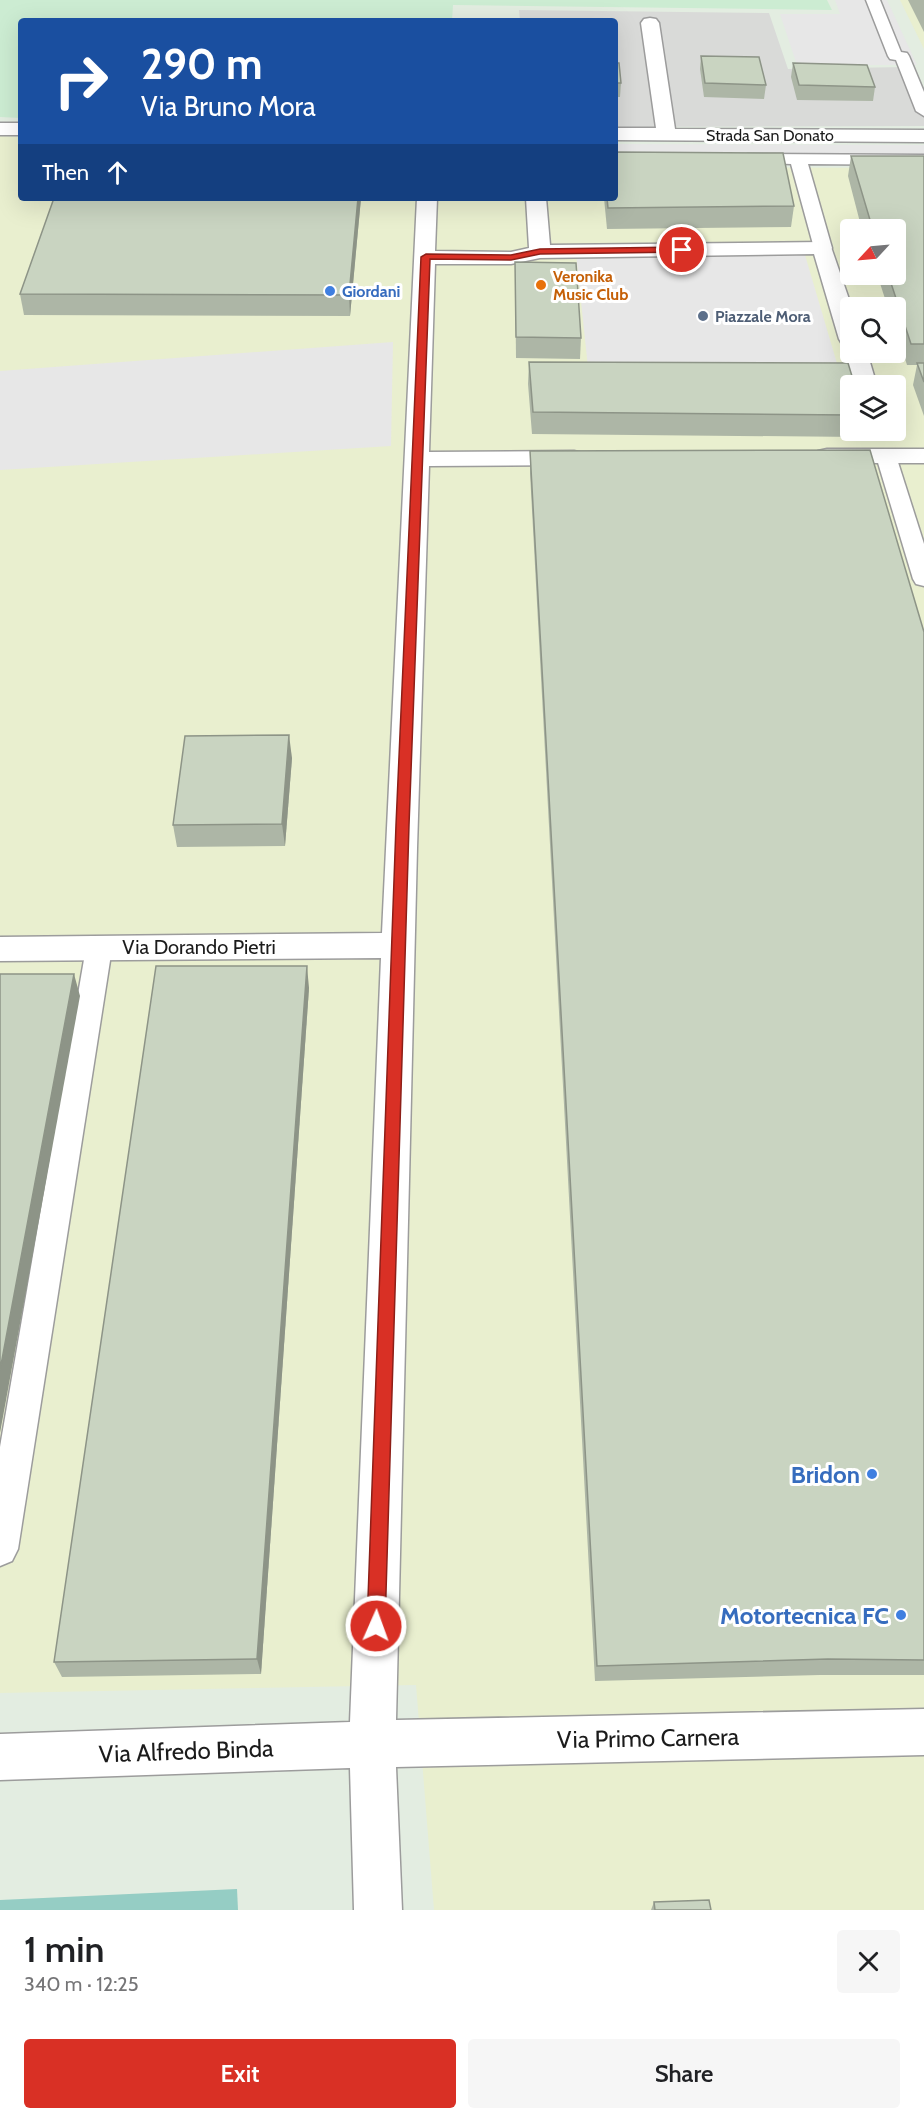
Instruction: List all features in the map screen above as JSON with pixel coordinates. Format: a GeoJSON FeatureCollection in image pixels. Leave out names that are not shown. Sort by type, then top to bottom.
{"type":"FeatureCollection","features":[{"type":"Feature","properties":{"kind":"street"},"geometry":{"type":"LineString","coordinates":[[650,23],[666,134]]}},
{"type":"Feature","properties":{"kind":"street"},"geometry":{"type":"LineString","coordinates":[[0,129],[18,129]]}},
{"type":"Feature","properties":{"kind":"street","name":"Strada San Donato"},"geometry":{"type":"LineString","coordinates":[[618,134],[924,136]]}},
{"type":"Feature","properties":{"kind":"street"},"geometry":{"type":"LineString","coordinates":[[378,1910],[372,1744],[427,201]]}},
{"type":"Feature","properties":{"kind":"street"},"geometry":{"type":"LineString","coordinates":[[536,201],[540,252]]}},
{"type":"Feature","properties":{"kind":"street"},"geometry":{"type":"LineString","coordinates":[[426,257],[511,258],[540,252],[823,248],[840,305]]}},
{"type":"Feature","properties":{"kind":"street"},"geometry":{"type":"LineString","coordinates":[[881,441],[886,456]]}},
{"type":"Feature","properties":{"kind":"street"},"geometry":{"type":"LineString","coordinates":[[803,457],[924,456]]}},
{"type":"Feature","properties":{"kind":"street"},"geometry":{"type":"LineString","coordinates":[[416,459],[602,458]]}},
{"type":"Feature","properties":{"kind":"street","name":"Via Dorando Pietri"},"geometry":{"type":"LineString","coordinates":[[0,949],[399,945]]}},
{"type":"Feature","properties":{"kind":"street","name":"Via Primo Carnera"},"geometry":{"type":"LineString","coordinates":[[372,1744],[924,1732]]}},
{"type":"Feature","properties":{"kind":"street","name":"Via Alfredo Binda"},"geometry":{"type":"LineString","coordinates":[[0,1757],[372,1744]]}},
{"type":"Feature","properties":{"kind":"lane"},"geometry":{"type":"LineString","coordinates":[[873,0],[924,111]]}},
{"type":"Feature","properties":{"kind":"lane"},"geometry":{"type":"LineString","coordinates":[[730,159],[924,160]]}},
{"type":"Feature","properties":{"kind":"lane"},"geometry":{"type":"LineString","coordinates":[[798,159],[823,248]]}},
{"type":"Feature","properties":{"kind":"lane"},"geometry":{"type":"LineString","coordinates":[[886,456],[924,579]]}},
{"type":"Feature","properties":{"kind":"lane"},"geometry":{"type":"LineString","coordinates":[[0,1549],[99,948]]}},
{"type":"Feature","properties":{"kind":"shaded area"},"geometry":{"type":"Polygon","coordinates":[[[0,0],[827,0],[832,10],[453,5],[452,18],[18,18],[18,118],[0,117],[0,0]]]}},
{"type":"Feature","properties":{"kind":"shaded area"},"geometry":{"type":"Polygon","coordinates":[[[835,0],[887,0],[917,65],[797,65],[780,14],[840,14],[835,0]]]}},
{"type":"Feature","properties":{"kind":"shaded area"},"geometry":{"type":"Polygon","coordinates":[[[900,0],[924,0],[924,49],[900,0]]]}},
{"type":"Feature","properties":{"kind":"shaded area"},"geometry":{"type":"Polygon","coordinates":[[[519,10],[769,13],[788,69],[906,67],[924,106],[924,126],[618,127],[618,18],[520,18],[519,10]]]}},
{"type":"Feature","properties":{"kind":"shaded area"},"geometry":{"type":"Polygon","coordinates":[[[0,136],[18,137],[18,201],[618,201],[618,167],[924,168],[924,1910],[434,1910],[416,1685],[0,1693],[0,136]]]}},
{"type":"Feature","properties":{"kind":"shaded area"},"geometry":{"type":"Polygon","coordinates":[[[618,144],[924,145],[924,160],[618,158],[618,144]]]}},
{"type":"Feature","properties":{"kind":"shaded area","name":"Piazzale Mora"},"geometry":{"type":"Polygon","coordinates":[[[576,254],[805,255],[840,375],[840,377],[589,377],[576,254]]]}},
{"type":"Feature","properties":{"kind":"shaded area"},"geometry":{"type":"Polygon","coordinates":[[[393,342],[391,446],[0,470],[0,371],[393,342]]]}},
{"type":"Feature","properties":{"kind":"shaded area"},"geometry":{"type":"Polygon","coordinates":[[[237,1889],[238,1910],[0,1910],[0,1900],[237,1889]]]}},
{"type":"Feature","properties":{"kind":"building"},"geometry":{"type":"Polygon","coordinates":[[[701,56],[759,57],[766,85],[705,83],[701,56]]]}},
{"type":"Feature","properties":{"kind":"building"},"geometry":{"type":"Polygon","coordinates":[[[618,63],[619,63],[621,83],[618,83],[618,63]]]}},
{"type":"Feature","properties":{"kind":"building"},"geometry":{"type":"Polygon","coordinates":[[[793,63],[867,65],[875,87],[799,85],[793,63]]]}},
{"type":"Feature","properties":{"kind":"building"},"geometry":{"type":"Polygon","coordinates":[[[618,152],[783,153],[794,206],[608,208],[607,201],[618,201],[618,152]]]}},
{"type":"Feature","properties":{"kind":"building"},"geometry":{"type":"Polygon","coordinates":[[[851,156],[924,156],[924,344],[911,344],[906,329],[906,297],[896,297],[892,285],[906,285],[906,219],[870,219],[851,156]]]}},
{"type":"Feature","properties":{"kind":"building"},"geometry":{"type":"Polygon","coordinates":[[[53,201],[358,201],[349,295],[20,294],[53,201]]]}},
{"type":"Feature","properties":{"kind":"building"},"geometry":{"type":"Polygon","coordinates":[[[515,262],[576,263],[581,338],[516,337],[515,262]]]}},
{"type":"Feature","properties":{"kind":"building"},"geometry":{"type":"Polygon","coordinates":[[[529,362],[848,363],[852,375],[840,375],[840,415],[533,412],[529,362]]]}},
{"type":"Feature","properties":{"kind":"building"},"geometry":{"type":"Polygon","coordinates":[[[917,363],[924,363],[924,382],[917,363]]]}},
{"type":"Feature","properties":{"kind":"building"},"geometry":{"type":"Polygon","coordinates":[[[870,450],[924,632],[924,1660],[828,1659],[597,1666],[530,451],[870,450]]]}},
{"type":"Feature","properties":{"kind":"building"},"geometry":{"type":"Polygon","coordinates":[[[289,735],[282,824],[173,825],[185,736],[289,735]]]}},
{"type":"Feature","properties":{"kind":"building"},"geometry":{"type":"Polygon","coordinates":[[[156,966],[307,966],[257,1659],[54,1662],[156,966]]]}},
{"type":"Feature","properties":{"kind":"building"},"geometry":{"type":"Polygon","coordinates":[[[0,974],[74,974],[0,1370],[0,974]]]}},
{"type":"Feature","properties":{"kind":"building"},"geometry":{"type":"Polygon","coordinates":[[[709,1900],[711,1910],[655,1910],[654,1902],[709,1900]]]}},
{"type":"Feature","properties":{"kind":"place","name":"Veronika Music Club"},"geometry":{"type":"Point","coordinates":[541,285]}},
{"type":"Feature","properties":{"kind":"place","name":"Giordani"},"geometry":{"type":"Point","coordinates":[330,291]}},
{"type":"Feature","properties":{"kind":"place","name":"Piazzale Mora"},"geometry":{"type":"Point","coordinates":[703,316]}},
{"type":"Feature","properties":{"kind":"place","name":"Bridon"},"geometry":{"type":"Point","coordinates":[872,1474]}},
{"type":"Feature","properties":{"kind":"place","name":"Motortecnica FC"},"geometry":{"type":"Point","coordinates":[901,1615]}},
{"type":"Feature","properties":{"kind":"route"},"geometry":{"type":"LineString","coordinates":[[376,1626],[402,825],[426,257],[511,258],[540,252],[682,250]]}}]}
